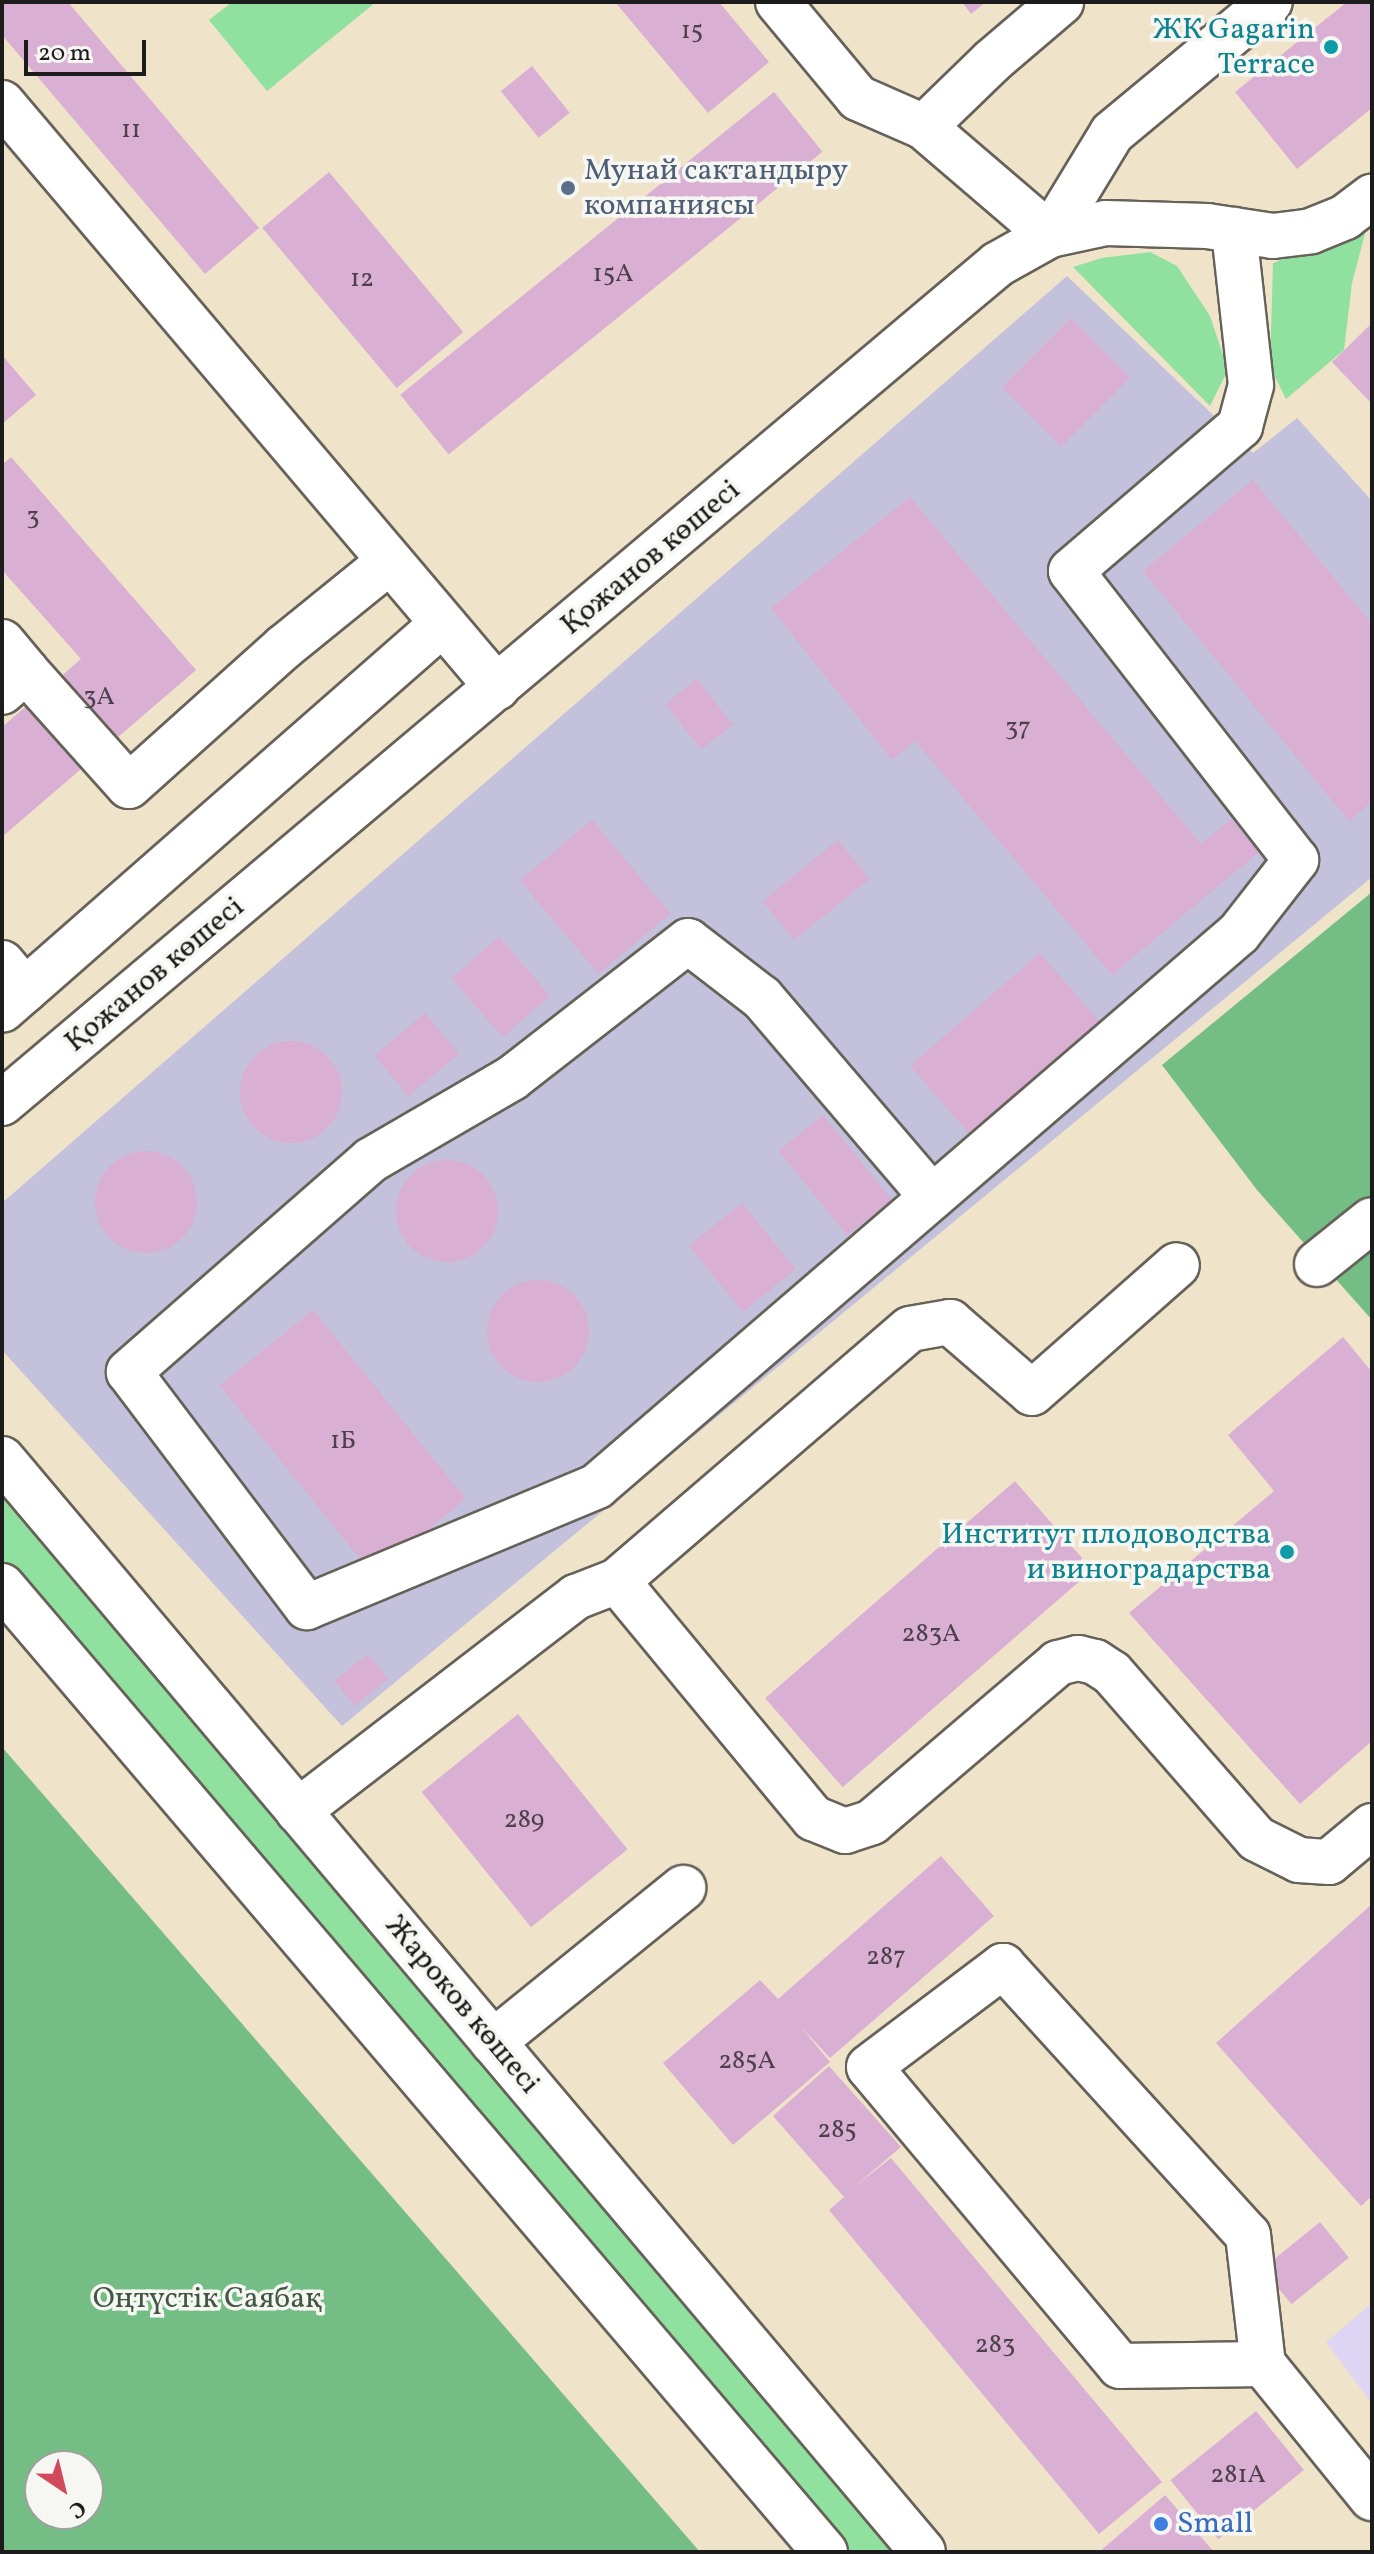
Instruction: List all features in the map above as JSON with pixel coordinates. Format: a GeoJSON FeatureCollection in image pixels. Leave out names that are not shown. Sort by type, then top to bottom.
{"type":"FeatureCollection","features":[{"type":"Feature","properties":{"kind":"main road"},"geometry":{"type":"LineString","coordinates":[[778,2],[858,98],[924,127],[1050,235],[1112,133],[1270,2]]}},
{"type":"Feature","properties":{"kind":"main road"},"geometry":{"type":"LineString","coordinates":[[924,127],[992,61],[1061,2]]}},
{"type":"Feature","properties":{"kind":"main road"},"geometry":{"type":"LineString","coordinates":[[2,103],[497,687]]}},
{"type":"Feature","properties":{"kind":"main road","name":"Қожанов көшесі"},"geometry":{"type":"LineString","coordinates":[[2,1103],[998,264],[1050,235],[1106,223],[1154,222],[1273,236],[1311,231],[1345,217],[1372,197]]}},
{"type":"Feature","properties":{"kind":"main road"},"geometry":{"type":"LineString","coordinates":[[932,1197],[762,998],[688,941],[512,1078],[371,1160],[129,1372],[307,1607],[597,1486],[1239,933],[1296,860],[1071,571],[1240,426],[1251,385],[1234,230]]}},
{"type":"Feature","properties":{"kind":"main road"},"geometry":{"type":"LineString","coordinates":[[10,668],[129,786],[284,647],[389,562]]}},
{"type":"Feature","properties":{"kind":"main road"},"geometry":{"type":"LineString","coordinates":[[10,987],[442,624]]}},
{"type":"Feature","properties":{"kind":"main road"},"geometry":{"type":"LineString","coordinates":[[1317,1264],[1372,1220]]}},
{"type":"Feature","properties":{"kind":"main road"},"geometry":{"type":"LineString","coordinates":[[298,1811],[576,1597],[617,1581],[910,1329],[950,1322],[1032,1393],[1177,1265]]}},
{"type":"Feature","properties":{"kind":"main road","name":"Жароков көшесі"},"geometry":{"type":"LineString","coordinates":[[2,1459],[923,2552]]}},
{"type":"Feature","properties":{"kind":"main road"},"geometry":{"type":"LineString","coordinates":[[617,1581],[813,1818],[845,1831],[872,1822],[1058,1663],[1078,1658],[1112,1673],[1257,1839],[1299,1860],[1329,1862],[1372,1826]]}},
{"type":"Feature","properties":{"kind":"main road"},"geometry":{"type":"LineString","coordinates":[[2,1586],[825,2552]]}},
{"type":"Feature","properties":{"kind":"main road"},"geometry":{"type":"LineString","coordinates":[[493,2042],[683,1888]]}},
{"type":"Feature","properties":{"kind":"main road"},"geometry":{"type":"LineString","coordinates":[[1263,2364],[1120,2366],[869,2067],[1003,1966],[1248,2235],[1263,2364],[1372,2498]]}},
{"type":"Feature","properties":{"kind":"shaded area"},"geometry":{"type":"Polygon","coordinates":[[[1067,276],[1253,453],[1297,418],[1372,501],[1372,877],[342,1726],[2,1350],[2,1203],[1067,276]]]}},
{"type":"Feature","properties":{"kind":"shaded area"},"geometry":{"type":"Polygon","coordinates":[[[1372,2303],[1372,2404],[1326,2342],[1372,2303]]]}},
{"type":"Feature","properties":{"kind":"green space"},"geometry":{"type":"Polygon","coordinates":[[[232,2],[376,2],[267,91],[209,20],[232,2]]]}},
{"type":"Feature","properties":{"kind":"green space"},"geometry":{"type":"Polygon","coordinates":[[[1367,226],[1352,283],[1344,350],[1286,399],[1270,367],[1273,263],[1367,226]]]}},
{"type":"Feature","properties":{"kind":"green space"},"geometry":{"type":"Polygon","coordinates":[[[1150,252],[1177,266],[1210,316],[1228,370],[1210,406],[1073,267],[1102,258],[1150,252]]]}},
{"type":"Feature","properties":{"kind":"green space"},"geometry":{"type":"Polygon","coordinates":[[[1372,892],[1372,1320],[1257,1190],[1162,1065],[1372,892]]]}},
{"type":"Feature","properties":{"kind":"green space"},"geometry":{"type":"Polygon","coordinates":[[[2,1495],[891,2552],[840,2552],[2,1568],[2,1495]]]}},
{"type":"Feature","properties":{"kind":"green space","name":"Оңтүстік Саябақ"},"geometry":{"type":"Polygon","coordinates":[[[2,1747],[700,2552],[2,2552],[2,1747]]]}},
{"type":"Feature","properties":{"kind":"building"},"geometry":{"type":"Polygon","coordinates":[[[2,2],[68,2],[259,228],[205,274],[2,35],[2,2]]]}},
{"type":"Feature","properties":{"kind":"building"},"geometry":{"type":"Polygon","coordinates":[[[615,2],[719,2],[769,62],[708,113],[615,2]]]}},
{"type":"Feature","properties":{"kind":"building"},"geometry":{"type":"Polygon","coordinates":[[[962,2],[986,2],[971,14],[962,2]]]}},
{"type":"Feature","properties":{"kind":"building","name":"ЖК Gagarin Terrace"},"geometry":{"type":"Polygon","coordinates":[[[1347,2],[1372,2],[1372,108],[1297,169],[1235,92],[1347,2]]]}},
{"type":"Feature","properties":{"kind":"building"},"geometry":{"type":"Polygon","coordinates":[[[532,66],[570,113],[539,138],[501,91],[532,66]]]}},
{"type":"Feature","properties":{"kind":"building"},"geometry":{"type":"Polygon","coordinates":[[[774,92],[822,152],[449,455],[400,395],[774,92]]]}},
{"type":"Feature","properties":{"kind":"building"},"geometry":{"type":"Polygon","coordinates":[[[329,172],[463,332],[397,388],[262,228],[329,172]]]}},
{"type":"Feature","properties":{"kind":"building"},"geometry":{"type":"Polygon","coordinates":[[[1071,318],[1130,377],[1061,447],[1002,387],[1071,318]]]}},
{"type":"Feature","properties":{"kind":"building"},"geometry":{"type":"Polygon","coordinates":[[[1372,323],[1372,404],[1332,362],[1372,323]]]}},
{"type":"Feature","properties":{"kind":"building"},"geometry":{"type":"Polygon","coordinates":[[[2,355],[36,395],[2,424],[2,355]]]}},
{"type":"Feature","properties":{"kind":"building"},"geometry":{"type":"Polygon","coordinates":[[[11,457],[196,670],[2,837],[2,727],[81,659],[2,570],[2,465],[11,457]]]}},
{"type":"Feature","properties":{"kind":"building"},"geometry":{"type":"Polygon","coordinates":[[[1253,480],[1372,624],[1372,801],[1349,821],[1143,571],[1253,480]]]}},
{"type":"Feature","properties":{"kind":"building"},"geometry":{"type":"Polygon","coordinates":[[[910,497],[1201,844],[1231,819],[1259,852],[1112,975],[915,741],[892,760],[771,608],[910,497]]]}},
{"type":"Feature","properties":{"kind":"building"},"geometry":{"type":"Polygon","coordinates":[[[697,679],[733,725],[701,749],[665,704],[697,679]]]}},
{"type":"Feature","properties":{"kind":"building"},"geometry":{"type":"Polygon","coordinates":[[[592,820],[670,913],[598,974],[520,880],[592,820]]]}},
{"type":"Feature","properties":{"kind":"building"},"geometry":{"type":"Polygon","coordinates":[[[838,840],[869,879],[794,940],[763,901],[838,840]]]}},
{"type":"Feature","properties":{"kind":"building"},"geometry":{"type":"Polygon","coordinates":[[[499,937],[550,996],[503,1037],[451,978],[499,937]]]}},
{"type":"Feature","properties":{"kind":"building"},"geometry":{"type":"Polygon","coordinates":[[[1040,953],[1100,1022],[970,1135],[910,1066],[1040,953]]]}},
{"type":"Feature","properties":{"kind":"building"},"geometry":{"type":"Polygon","coordinates":[[[425,1013],[459,1054],[409,1096],[374,1055],[425,1013]]]}},
{"type":"Feature","properties":{"kind":"building"},"geometry":{"type":"Polygon","coordinates":[[[291,1041],[311,1045],[327,1056],[338,1072],[342,1092],[338,1112],[327,1128],[311,1139],[291,1143],[271,1139],[255,1128],[244,1112],[240,1092],[244,1072],[255,1056],[271,1045],[291,1041]]]}},
{"type":"Feature","properties":{"kind":"building"},"geometry":{"type":"Polygon","coordinates":[[[823,1115],[892,1200],[847,1236],[779,1151],[823,1115]]]}},
{"type":"Feature","properties":{"kind":"building"},"geometry":{"type":"Polygon","coordinates":[[[146,1151],[166,1155],[182,1166],[193,1182],[197,1202],[193,1222],[182,1238],[166,1249],[146,1253],[126,1249],[110,1238],[99,1222],[95,1202],[99,1182],[110,1166],[126,1155],[146,1151]]]}},
{"type":"Feature","properties":{"kind":"building"},"geometry":{"type":"Polygon","coordinates":[[[447,1160],[467,1164],[483,1175],[494,1191],[498,1211],[494,1231],[483,1247],[467,1258],[447,1262],[427,1258],[411,1247],[400,1231],[396,1211],[400,1191],[411,1175],[427,1164],[447,1160]]]}},
{"type":"Feature","properties":{"kind":"building"},"geometry":{"type":"Polygon","coordinates":[[[742,1203],[795,1269],[743,1312],[689,1246],[742,1203]]]}},
{"type":"Feature","properties":{"kind":"building"},"geometry":{"type":"Polygon","coordinates":[[[538,1280],[557,1284],[574,1295],[585,1312],[589,1331],[585,1350],[574,1367],[557,1378],[538,1382],[519,1378],[502,1367],[491,1350],[487,1331],[491,1312],[502,1295],[519,1284],[538,1280]]]}},
{"type":"Feature","properties":{"kind":"building"},"geometry":{"type":"Polygon","coordinates":[[[313,1310],[466,1499],[373,1574],[220,1386],[313,1310]]]}},
{"type":"Feature","properties":{"kind":"building","name":"Институт плодоводства и виноградарства"},"geometry":{"type":"Polygon","coordinates":[[[1343,1337],[1372,1372],[1372,1741],[1300,1804],[1129,1613],[1274,1491],[1228,1435],[1343,1337]]]}},
{"type":"Feature","properties":{"kind":"building"},"geometry":{"type":"Polygon","coordinates":[[[1015,1481],[1092,1570],[843,1787],[765,1698],[1015,1481]]]}},
{"type":"Feature","properties":{"kind":"building"},"geometry":{"type":"Polygon","coordinates":[[[368,1654],[388,1679],[355,1706],[335,1681],[368,1654]]]}},
{"type":"Feature","properties":{"kind":"building"},"geometry":{"type":"Polygon","coordinates":[[[518,1714],[628,1849],[531,1927],[422,1792],[518,1714]]]}},
{"type":"Feature","properties":{"kind":"building"},"geometry":{"type":"Polygon","coordinates":[[[941,1856],[994,1916],[830,2058],[800,2026],[830,2062],[733,2145],[663,2063],[760,1980],[778,1999],[941,1856]]]}},
{"type":"Feature","properties":{"kind":"building"},"geometry":{"type":"Polygon","coordinates":[[[1372,1904],[1372,2196],[1361,2206],[1216,2043],[1372,1904]]]}},
{"type":"Feature","properties":{"kind":"building"},"geometry":{"type":"Polygon","coordinates":[[[829,2066],[901,2147],[854,2187],[891,2158],[1162,2482],[1099,2534],[829,2210],[844,2197],[773,2116],[829,2066]]]}},
{"type":"Feature","properties":{"kind":"building"},"geometry":{"type":"Polygon","coordinates":[[[1320,2222],[1349,2258],[1291,2304],[1262,2269],[1320,2222]]]}},
{"type":"Feature","properties":{"kind":"building"},"geometry":{"type":"Polygon","coordinates":[[[1256,2411],[1304,2470],[1218,2539],[1171,2480],[1256,2411]]]}},
{"type":"Feature","properties":{"kind":"building","name":"Small"},"geometry":{"type":"Polygon","coordinates":[[[1165,2495],[1214,2552],[1099,2552],[1165,2495]]]}},
{"type":"Feature","properties":{"kind":"place","name":"ЖК Gagarin Terrace"},"geometry":{"type":"Point","coordinates":[1331,47]}},
{"type":"Feature","properties":{"kind":"place","name":"Мунай сактандыру компаниясы"},"geometry":{"type":"Point","coordinates":[568,188]}},
{"type":"Feature","properties":{"kind":"place","name":"Институт плодоводства и виноградарства"},"geometry":{"type":"Point","coordinates":[1287,1552]}},
{"type":"Feature","properties":{"kind":"place","name":"Small"},"geometry":{"type":"Point","coordinates":[1161,2524]}}]}
